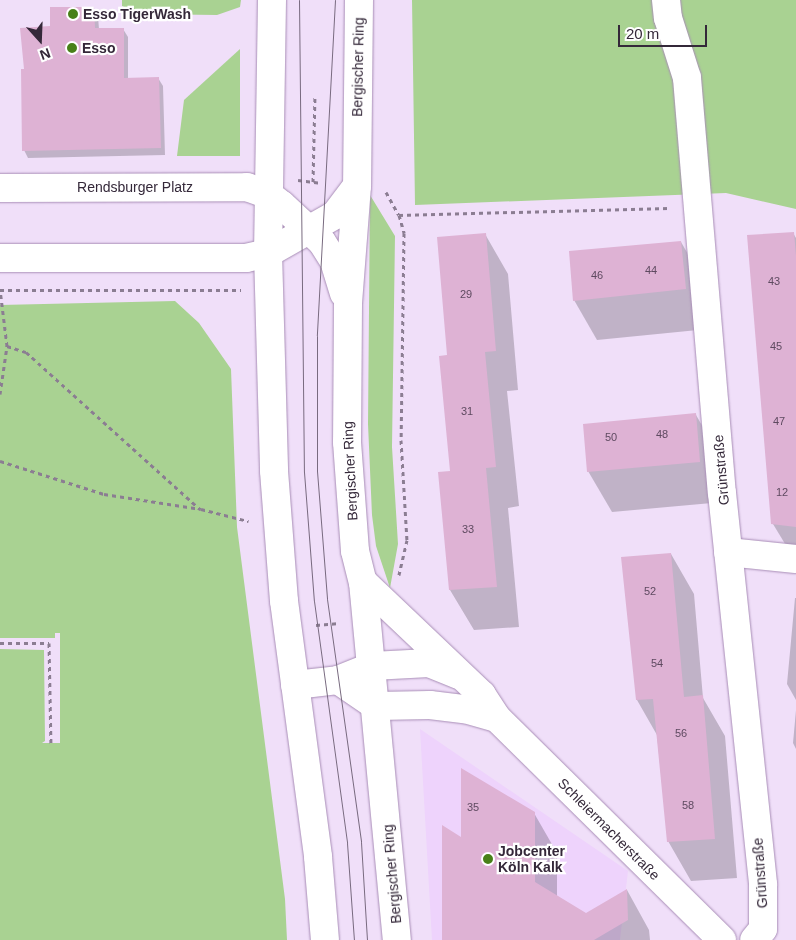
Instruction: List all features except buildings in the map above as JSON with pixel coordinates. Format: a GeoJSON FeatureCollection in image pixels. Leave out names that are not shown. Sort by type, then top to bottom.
{"type":"FeatureCollection","features":[{"type":"Feature","properties":{"kind":"street"},"geometry":{"type":"LineString","coordinates":[[272,0],[268,253],[274,472],[284,601],[318,857],[325,940]]}},
{"type":"Feature","properties":{"kind":"street","name":"Bergischer Ring"},"geometry":{"type":"LineString","coordinates":[[359,0],[357,186],[348,304],[348,442],[355,551],[363,582],[397,940]]}},
{"type":"Feature","properties":{"kind":"street","name":"Grünstraße"},"geometry":{"type":"LineString","coordinates":[[666,0],[668,18],[687,78],[728,552],[763,885],[763,929],[754,940]]}},
{"type":"Feature","properties":{"kind":"street"},"geometry":{"type":"LineString","coordinates":[[269,185],[311,231],[334,261],[348,304]]}},
{"type":"Feature","properties":{"kind":"street","name":"Rendsburger Platz"},"geometry":{"type":"LineString","coordinates":[[0,188],[246,187],[269,185]]}},
{"type":"Feature","properties":{"kind":"street"},"geometry":{"type":"LineString","coordinates":[[0,258],[246,258],[268,253],[311,231],[334,215],[357,186]]}},
{"type":"Feature","properties":{"kind":"street"},"geometry":{"type":"LineString","coordinates":[[728,552],[796,559]]}},
{"type":"Feature","properties":{"kind":"street","name":"Schleiermacherstraße"},"geometry":{"type":"LineString","coordinates":[[363,582],[392,610],[415,628],[482,694],[497,718],[709,937]]}},
{"type":"Feature","properties":{"kind":"street","name":"Schleiermacherstraße"},"geometry":{"type":"LineString","coordinates":[[295,685],[338,680],[372,666],[428,663],[465,678]]}},
{"type":"Feature","properties":{"kind":"street"},"geometry":{"type":"LineString","coordinates":[[338,680],[376,706]]}},
{"type":"Feature","properties":{"kind":"street","name":"Schleiermacherstraße"},"geometry":{"type":"LineString","coordinates":[[376,706],[465,708],[497,718]]}},
{"type":"Feature","properties":{"kind":"path"},"geometry":{"type":"LineString","coordinates":[[313,182],[315,95]]}},
{"type":"Feature","properties":{"kind":"path"},"geometry":{"type":"LineString","coordinates":[[269,185],[313,182],[382,187],[399,215],[404,233],[401,440],[407,540],[392,610]]}},
{"type":"Feature","properties":{"kind":"path"},"geometry":{"type":"LineString","coordinates":[[399,215],[699,207]]}},
{"type":"Feature","properties":{"kind":"path"},"geometry":{"type":"LineString","coordinates":[[0,258],[0,290],[7,346],[0,394]]}},
{"type":"Feature","properties":{"kind":"path"},"geometry":{"type":"LineString","coordinates":[[0,290],[244,290]]}},
{"type":"Feature","properties":{"kind":"path"},"geometry":{"type":"LineString","coordinates":[[7,346],[26,352],[201,509]]}},
{"type":"Feature","properties":{"kind":"path"},"geometry":{"type":"LineString","coordinates":[[0,461],[104,494],[201,509],[248,521]]}},
{"type":"Feature","properties":{"kind":"path"},"geometry":{"type":"LineString","coordinates":[[0,643],[49,644],[51,743]]}},
{"type":"Feature","properties":{"kind":"shaded area"},"geometry":{"type":"Polygon","coordinates":[[[420,729],[628,871],[620,940],[432,940],[420,729]]]}},
{"type":"Feature","properties":{"kind":"green space"},"geometry":{"type":"Polygon","coordinates":[[[122,0],[241,0],[240,7],[217,15],[140,14],[122,6],[122,0]]]}},
{"type":"Feature","properties":{"kind":"green space"},"geometry":{"type":"Polygon","coordinates":[[[412,0],[796,0],[796,209],[726,193],[415,205],[412,0]]]}},
{"type":"Feature","properties":{"kind":"green space"},"geometry":{"type":"Polygon","coordinates":[[[240,49],[240,156],[177,156],[184,100],[240,49]]]}},
{"type":"Feature","properties":{"kind":"green space"},"geometry":{"type":"Polygon","coordinates":[[[370,195],[395,236],[392,447],[398,544],[390,588],[376,546],[372,515],[368,424],[370,195]]]}},
{"type":"Feature","properties":{"kind":"green space"},"geometry":{"type":"Polygon","coordinates":[[[175,301],[199,323],[231,369],[237,527],[285,899],[287,940],[0,940],[0,649],[44,650],[45,741],[42,743],[60,743],[60,633],[55,633],[55,638],[0,638],[0,305],[175,301]]]}},
{"type":"Feature","properties":{"kind":"tram line"},"geometry":{"type":"LineString","coordinates":[[299,0],[304,472],[314,601],[347,843],[354,940]]}},
{"type":"Feature","properties":{"kind":"tram line"},"geometry":{"type":"LineString","coordinates":[[335,0],[317,336],[317,471],[327,599],[361,842],[367,940]]}},
{"type":"Feature","properties":{"kind":"place","name":"Esso TigerWash"},"geometry":{"type":"Point","coordinates":[73,14]}},
{"type":"Feature","properties":{"kind":"place","name":"Esso"},"geometry":{"type":"Point","coordinates":[72,48]}},
{"type":"Feature","properties":{"kind":"place","name":"Jobcenter Köln Kalk"},"geometry":{"type":"Point","coordinates":[488,859]}}]}
